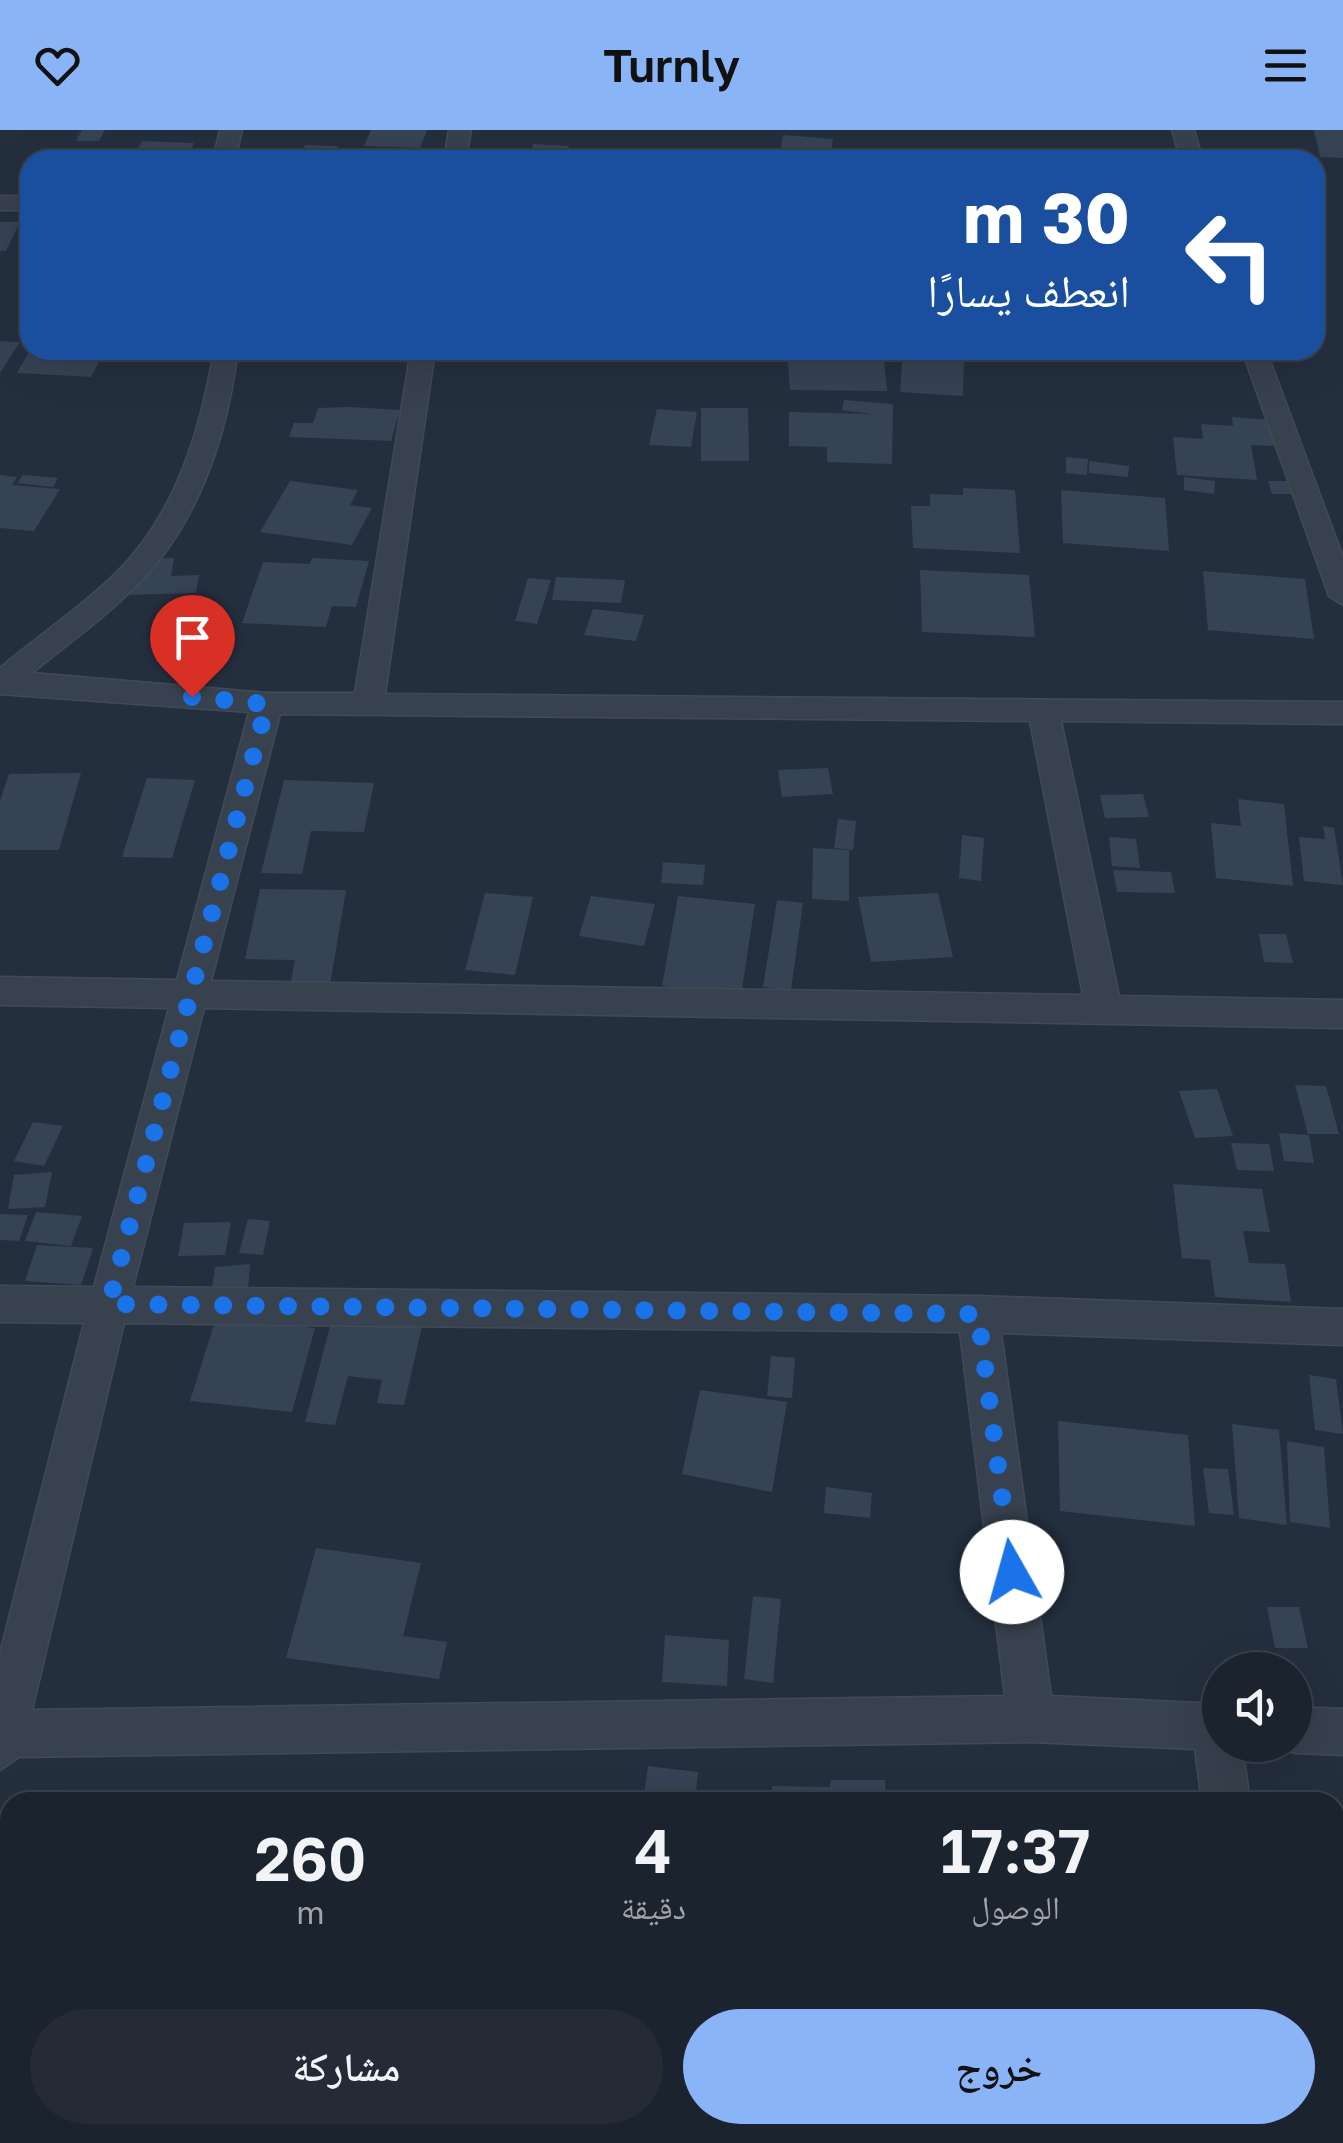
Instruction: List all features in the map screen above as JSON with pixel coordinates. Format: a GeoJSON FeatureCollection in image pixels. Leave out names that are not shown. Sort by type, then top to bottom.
{"type":"FeatureCollection","features":[{"type":"Feature","properties":{"kind":"street"},"geometry":{"type":"LineString","coordinates":[[1,682],[131,574],[170,523],[203,450],[225,360]]}},
{"type":"Feature","properties":{"kind":"street"},"geometry":{"type":"LineString","coordinates":[[368,705],[421,360]]}},
{"type":"Feature","properties":{"kind":"street"},"geometry":{"type":"LineString","coordinates":[[1258,360],[1343,596]]}},
{"type":"Feature","properties":{"kind":"street"},"geometry":{"type":"LineString","coordinates":[[1,682],[267,704],[1044,714],[1343,713]]}},
{"type":"Feature","properties":{"kind":"street"},"geometry":{"type":"LineString","coordinates":[[267,704],[109,1304],[1,1738],[1031,1718],[1202,1726]]}},
{"type":"Feature","properties":{"kind":"street"},"geometry":{"type":"LineString","coordinates":[[1044,714],[1104,1010]]}},
{"type":"Feature","properties":{"kind":"street"},"geometry":{"type":"LineString","coordinates":[[0,991],[1343,1014]]}},
{"type":"Feature","properties":{"kind":"street"},"geometry":{"type":"LineString","coordinates":[[0,1304],[978,1314],[1343,1327]]}},
{"type":"Feature","properties":{"kind":"street"},"geometry":{"type":"LineString","coordinates":[[978,1314],[1031,1718]]}},
{"type":"Feature","properties":{"kind":"street"},"geometry":{"type":"LineString","coordinates":[[1312,1731],[1343,1732]]}},
{"type":"Feature","properties":{"kind":"street"},"geometry":{"type":"LineString","coordinates":[[1222,1762],[1225,1792]]}},
{"type":"Feature","properties":{"kind":"building"},"geometry":{"type":"Polygon","coordinates":[[[82,130],[105,130],[99,141],[76,141],[82,130]]]}},
{"type":"Feature","properties":{"kind":"building"},"geometry":{"type":"Polygon","coordinates":[[[371,130],[427,130],[420,148],[364,146],[371,130]]]}},
{"type":"Feature","properties":{"kind":"building"},"geometry":{"type":"Polygon","coordinates":[[[1314,130],[1343,130],[1343,158],[1325,157],[1325,150],[1318,150],[1314,130]]]}},
{"type":"Feature","properties":{"kind":"building"},"geometry":{"type":"Polygon","coordinates":[[[783,135],[833,139],[831,150],[781,148],[783,135]]]}},
{"type":"Feature","properties":{"kind":"building"},"geometry":{"type":"Polygon","coordinates":[[[142,141],[194,143],[191,150],[138,148],[142,141]]]}},
{"type":"Feature","properties":{"kind":"building"},"geometry":{"type":"Polygon","coordinates":[[[533,144],[569,146],[568,150],[532,150],[533,144]]]}},
{"type":"Feature","properties":{"kind":"building"},"geometry":{"type":"Polygon","coordinates":[[[305,145],[338,146],[337,150],[304,150],[305,145]]]}},
{"type":"Feature","properties":{"kind":"building"},"geometry":{"type":"Polygon","coordinates":[[[0,222],[20,222],[6,251],[0,251],[0,222]]]}},
{"type":"Feature","properties":{"kind":"building"},"geometry":{"type":"Polygon","coordinates":[[[0,341],[20,342],[0,373],[0,341]]]}},
{"type":"Feature","properties":{"kind":"building"},"geometry":{"type":"Polygon","coordinates":[[[24,360],[100,360],[91,377],[17,373],[24,360]]]}},
{"type":"Feature","properties":{"kind":"building"},"geometry":{"type":"Polygon","coordinates":[[[788,360],[884,360],[887,391],[790,390],[788,360]]]}},
{"type":"Feature","properties":{"kind":"building"},"geometry":{"type":"Polygon","coordinates":[[[902,360],[964,361],[963,396],[900,392],[902,360]]]}},
{"type":"Feature","properties":{"kind":"building"},"geometry":{"type":"Polygon","coordinates":[[[844,400],[893,404],[892,464],[827,462],[827,447],[789,446],[789,412],[872,414],[842,410],[844,400]]]}},
{"type":"Feature","properties":{"kind":"building"},"geometry":{"type":"Polygon","coordinates":[[[318,408],[400,410],[391,441],[289,437],[294,423],[313,423],[318,408]]]}},
{"type":"Feature","properties":{"kind":"building"},"geometry":{"type":"Polygon","coordinates":[[[701,408],[748,408],[749,461],[701,461],[701,408]]]}},
{"type":"Feature","properties":{"kind":"building"},"geometry":{"type":"Polygon","coordinates":[[[657,409],[697,412],[691,447],[649,445],[657,409]]]}},
{"type":"Feature","properties":{"kind":"building"},"geometry":{"type":"Polygon","coordinates":[[[1232,417],[1271,420],[1275,446],[1251,445],[1257,480],[1177,475],[1173,437],[1203,439],[1201,424],[1233,426],[1232,417]]]}},
{"type":"Feature","properties":{"kind":"building"},"geometry":{"type":"Polygon","coordinates":[[[1066,457],[1088,459],[1087,475],[1066,473],[1066,457]]]}},
{"type":"Feature","properties":{"kind":"building"},"geometry":{"type":"Polygon","coordinates":[[[1089,461],[1129,466],[1128,477],[1089,473],[1089,461]]]}},
{"type":"Feature","properties":{"kind":"building"},"geometry":{"type":"Polygon","coordinates":[[[0,475],[17,477],[12,485],[60,489],[34,531],[0,528],[0,475]]]}},
{"type":"Feature","properties":{"kind":"building"},"geometry":{"type":"Polygon","coordinates":[[[23,475],[58,478],[53,487],[17,483],[23,475]]]}},
{"type":"Feature","properties":{"kind":"building"},"geometry":{"type":"Polygon","coordinates":[[[1184,477],[1215,481],[1214,494],[1184,490],[1184,477]]]}},
{"type":"Feature","properties":{"kind":"building"},"geometry":{"type":"Polygon","coordinates":[[[290,481],[358,490],[350,505],[372,508],[352,545],[260,532],[290,481]]]}},
{"type":"Feature","properties":{"kind":"building"},"geometry":{"type":"Polygon","coordinates":[[[1268,481],[1297,481],[1302,494],[1272,494],[1268,481]]]}},
{"type":"Feature","properties":{"kind":"building"},"geometry":{"type":"Polygon","coordinates":[[[963,488],[1015,490],[1020,553],[913,548],[911,506],[930,506],[930,494],[963,495],[963,488]]]}},
{"type":"Feature","properties":{"kind":"building"},"geometry":{"type":"Polygon","coordinates":[[[1061,490],[1165,498],[1169,551],[1063,543],[1061,490]]]}},
{"type":"Feature","properties":{"kind":"building"},"geometry":{"type":"Polygon","coordinates":[[[174,558],[171,576],[199,575],[196,593],[124,595],[133,559],[174,558]]]}},
{"type":"Feature","properties":{"kind":"building"},"geometry":{"type":"Polygon","coordinates":[[[312,558],[369,561],[356,607],[332,606],[326,627],[242,623],[263,562],[310,564],[312,558]]]}},
{"type":"Feature","properties":{"kind":"building"},"geometry":{"type":"Polygon","coordinates":[[[920,570],[1029,575],[1035,637],[922,632],[920,570]]]}},
{"type":"Feature","properties":{"kind":"building"},"geometry":{"type":"Polygon","coordinates":[[[1203,571],[1305,579],[1314,639],[1208,630],[1203,571]]]}},
{"type":"Feature","properties":{"kind":"building"},"geometry":{"type":"Polygon","coordinates":[[[556,577],[625,580],[621,603],[552,600],[556,577]]]}},
{"type":"Feature","properties":{"kind":"building"},"geometry":{"type":"Polygon","coordinates":[[[528,578],[551,580],[537,624],[515,621],[528,578]]]}},
{"type":"Feature","properties":{"kind":"building"},"geometry":{"type":"Polygon","coordinates":[[[593,609],[644,615],[636,641],[584,635],[593,609]]]}},
{"type":"Feature","properties":{"kind":"building"},"geometry":{"type":"Polygon","coordinates":[[[828,768],[833,794],[782,797],[778,770],[828,768]]]}},
{"type":"Feature","properties":{"kind":"building"},"geometry":{"type":"Polygon","coordinates":[[[81,773],[59,850],[0,850],[0,801],[9,774],[81,773]]]}},
{"type":"Feature","properties":{"kind":"building"},"geometry":{"type":"Polygon","coordinates":[[[147,778],[195,780],[172,858],[122,857],[147,778]]]}},
{"type":"Feature","properties":{"kind":"building"},"geometry":{"type":"Polygon","coordinates":[[[284,780],[374,783],[364,832],[311,831],[302,874],[261,873],[284,780]]]}},
{"type":"Feature","properties":{"kind":"building"},"geometry":{"type":"Polygon","coordinates":[[[1143,794],[1149,817],[1105,818],[1100,795],[1143,794]]]}},
{"type":"Feature","properties":{"kind":"building"},"geometry":{"type":"Polygon","coordinates":[[[1238,799],[1284,804],[1293,886],[1216,878],[1211,823],[1241,826],[1238,799]]]}},
{"type":"Feature","properties":{"kind":"building"},"geometry":{"type":"Polygon","coordinates":[[[838,819],[856,821],[853,850],[834,848],[838,819]]]}},
{"type":"Feature","properties":{"kind":"building"},"geometry":{"type":"Polygon","coordinates":[[[1323,826],[1334,828],[1343,885],[1304,881],[1299,837],[1325,839],[1323,826]]]}},
{"type":"Feature","properties":{"kind":"building"},"geometry":{"type":"Polygon","coordinates":[[[962,835],[984,838],[981,881],[959,878],[962,835]]]}},
{"type":"Feature","properties":{"kind":"building"},"geometry":{"type":"Polygon","coordinates":[[[1109,837],[1136,839],[1140,868],[1112,866],[1109,837]]]}},
{"type":"Feature","properties":{"kind":"building"},"geometry":{"type":"Polygon","coordinates":[[[813,848],[849,850],[849,901],[812,899],[813,848]]]}},
{"type":"Feature","properties":{"kind":"building"},"geometry":{"type":"Polygon","coordinates":[[[663,862],[705,865],[703,885],[661,883],[663,862]]]}},
{"type":"Feature","properties":{"kind":"building"},"geometry":{"type":"Polygon","coordinates":[[[1113,870],[1171,872],[1175,893],[1117,892],[1113,870]]]}},
{"type":"Feature","properties":{"kind":"building"},"geometry":{"type":"Polygon","coordinates":[[[260,889],[346,890],[330,985],[290,985],[295,960],[245,959],[260,889]]]}},
{"type":"Feature","properties":{"kind":"building"},"geometry":{"type":"Polygon","coordinates":[[[485,893],[533,897],[515,975],[465,970],[485,893]]]}},
{"type":"Feature","properties":{"kind":"building"},"geometry":{"type":"Polygon","coordinates":[[[938,893],[953,957],[871,962],[858,897],[938,893]]]}},
{"type":"Feature","properties":{"kind":"building"},"geometry":{"type":"Polygon","coordinates":[[[591,896],[655,904],[644,946],[579,936],[591,896]]]}},
{"type":"Feature","properties":{"kind":"building"},"geometry":{"type":"Polygon","coordinates":[[[678,896],[755,904],[741,995],[662,986],[678,896]]]}},
{"type":"Feature","properties":{"kind":"building"},"geometry":{"type":"Polygon","coordinates":[[[777,900],[803,903],[791,990],[763,987],[777,900]]]}},
{"type":"Feature","properties":{"kind":"building"},"geometry":{"type":"Polygon","coordinates":[[[1259,934],[1286,934],[1293,963],[1264,962],[1259,934]]]}},
{"type":"Feature","properties":{"kind":"building"},"geometry":{"type":"Polygon","coordinates":[[[1295,1085],[1326,1086],[1339,1134],[1308,1134],[1295,1085]]]}},
{"type":"Feature","properties":{"kind":"building"},"geometry":{"type":"Polygon","coordinates":[[[1217,1089],[1233,1136],[1195,1138],[1179,1091],[1217,1089]]]}},
{"type":"Feature","properties":{"kind":"building"},"geometry":{"type":"Polygon","coordinates":[[[33,1122],[63,1126],[44,1166],[14,1161],[33,1122]]]}},
{"type":"Feature","properties":{"kind":"building"},"geometry":{"type":"Polygon","coordinates":[[[1279,1133],[1309,1135],[1314,1163],[1284,1161],[1279,1133]]]}},
{"type":"Feature","properties":{"kind":"building"},"geometry":{"type":"Polygon","coordinates":[[[1231,1143],[1269,1144],[1274,1171],[1237,1170],[1231,1143]]]}},
{"type":"Feature","properties":{"kind":"building"},"geometry":{"type":"Polygon","coordinates":[[[52,1172],[45,1207],[8,1209],[14,1175],[52,1172]]]}},
{"type":"Feature","properties":{"kind":"building"},"geometry":{"type":"Polygon","coordinates":[[[1173,1184],[1262,1189],[1270,1232],[1243,1231],[1249,1263],[1285,1264],[1291,1302],[1215,1297],[1210,1260],[1182,1258],[1173,1184]]]}},
{"type":"Feature","properties":{"kind":"building"},"geometry":{"type":"Polygon","coordinates":[[[36,1212],[82,1216],[71,1246],[25,1241],[36,1212]]]}},
{"type":"Feature","properties":{"kind":"building"},"geometry":{"type":"Polygon","coordinates":[[[0,1214],[28,1215],[19,1241],[0,1240],[0,1214]]]}},
{"type":"Feature","properties":{"kind":"building"},"geometry":{"type":"Polygon","coordinates":[[[248,1219],[270,1221],[263,1255],[239,1253],[248,1219]]]}},
{"type":"Feature","properties":{"kind":"building"},"geometry":{"type":"Polygon","coordinates":[[[231,1222],[225,1255],[178,1256],[184,1223],[231,1222]]]}},
{"type":"Feature","properties":{"kind":"building"},"geometry":{"type":"Polygon","coordinates":[[[37,1245],[93,1248],[81,1285],[25,1281],[37,1245]]]}},
{"type":"Feature","properties":{"kind":"building"},"geometry":{"type":"Polygon","coordinates":[[[250,1264],[248,1291],[211,1294],[215,1267],[250,1264]]]}},
{"type":"Feature","properties":{"kind":"building"},"geometry":{"type":"Polygon","coordinates":[[[335,1307],[424,1318],[404,1405],[377,1403],[382,1380],[348,1376],[335,1425],[305,1422],[335,1307]]]}},
{"type":"Feature","properties":{"kind":"building"},"geometry":{"type":"Polygon","coordinates":[[[216,1318],[315,1328],[292,1412],[190,1401],[216,1318]]]}},
{"type":"Feature","properties":{"kind":"building"},"geometry":{"type":"Polygon","coordinates":[[[771,1356],[795,1358],[792,1398],[767,1396],[771,1356]]]}},
{"type":"Feature","properties":{"kind":"building"},"geometry":{"type":"Polygon","coordinates":[[[1309,1375],[1336,1379],[1343,1434],[1315,1430],[1309,1375]]]}},
{"type":"Feature","properties":{"kind":"building"},"geometry":{"type":"Polygon","coordinates":[[[700,1390],[787,1402],[772,1492],[682,1474],[700,1390]]]}},
{"type":"Feature","properties":{"kind":"building"},"geometry":{"type":"Polygon","coordinates":[[[1058,1421],[1188,1435],[1195,1526],[1060,1511],[1058,1421]]]}},
{"type":"Feature","properties":{"kind":"building"},"geometry":{"type":"Polygon","coordinates":[[[1232,1424],[1279,1430],[1287,1525],[1239,1518],[1232,1424]]]}},
{"type":"Feature","properties":{"kind":"building"},"geometry":{"type":"Polygon","coordinates":[[[1287,1441],[1324,1447],[1330,1528],[1290,1522],[1287,1441]]]}},
{"type":"Feature","properties":{"kind":"building"},"geometry":{"type":"Polygon","coordinates":[[[1203,1468],[1228,1469],[1234,1515],[1209,1513],[1203,1468]]]}},
{"type":"Feature","properties":{"kind":"building"},"geometry":{"type":"Polygon","coordinates":[[[826,1487],[872,1493],[870,1518],[824,1513],[826,1487]]]}},
{"type":"Feature","properties":{"kind":"building"},"geometry":{"type":"Polygon","coordinates":[[[316,1548],[421,1563],[403,1636],[447,1642],[439,1679],[286,1658],[316,1548]]]}},
{"type":"Feature","properties":{"kind":"building"},"geometry":{"type":"Polygon","coordinates":[[[753,1596],[781,1599],[773,1683],[744,1679],[753,1596]]]}},
{"type":"Feature","properties":{"kind":"building"},"geometry":{"type":"Polygon","coordinates":[[[1267,1607],[1299,1607],[1308,1648],[1275,1648],[1267,1607]]]}},
{"type":"Feature","properties":{"kind":"building"},"geometry":{"type":"Polygon","coordinates":[[[665,1635],[729,1640],[727,1686],[662,1682],[665,1635]]]}},
{"type":"Feature","properties":{"kind":"building"},"geometry":{"type":"Polygon","coordinates":[[[648,1766],[698,1772],[696,1792],[644,1792],[648,1766]]]}},
{"type":"Feature","properties":{"kind":"building"},"geometry":{"type":"Polygon","coordinates":[[[831,1780],[885,1780],[886,1792],[772,1792],[772,1786],[830,1787],[831,1780]]]}},
{"type":"Feature","properties":{"kind":"route"},"geometry":{"type":"LineString","coordinates":[[192,697],[267,704],[109,1304],[978,1314],[1012,1572]]}}]}
